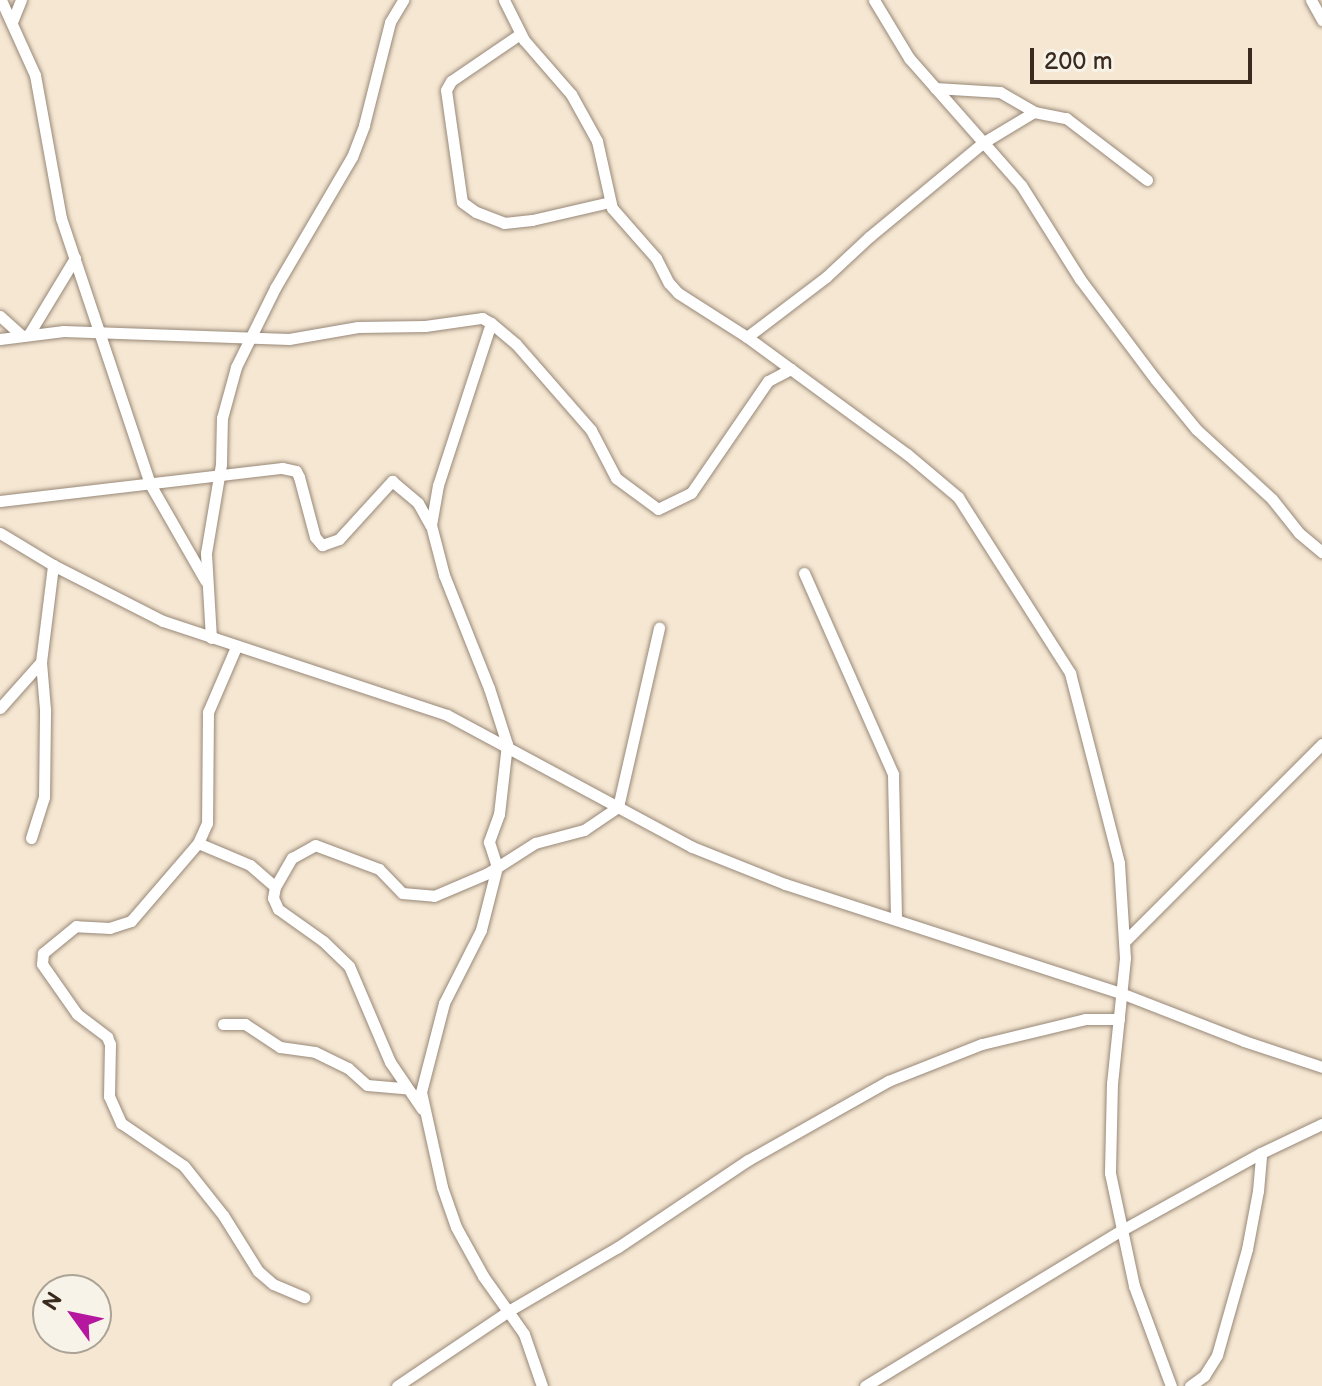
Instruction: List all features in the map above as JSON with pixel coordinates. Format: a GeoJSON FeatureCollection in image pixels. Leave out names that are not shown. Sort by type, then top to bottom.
{"type":"FeatureCollection","features":[{"type":"Feature","properties":{"kind":"street"},"geometry":{"type":"LineString","coordinates":[[1,0],[35,75],[61,218],[150,484],[206,583]]}},
{"type":"Feature","properties":{"kind":"street"},"geometry":{"type":"LineString","coordinates":[[12,22],[21,0]]}},
{"type":"Feature","properties":{"kind":"street"},"geometry":{"type":"LineString","coordinates":[[211,638],[206,553],[219,475],[222,418],[236,367],[352,157],[364,125],[390,22],[403,0]]}},
{"type":"Feature","properties":{"kind":"street"},"geometry":{"type":"LineString","coordinates":[[504,0],[520,34],[571,94],[597,141],[610,202],[626,226],[656,258],[678,293],[791,369],[907,454],[958,497],[1070,673],[1119,863],[1125,941],[1112,1083],[1110,1173],[1134,1286],[1171,1386]]}},
{"type":"Feature","properties":{"kind":"street"},"geometry":{"type":"LineString","coordinates":[[874,0],[909,58],[1021,185],[1080,279],[1196,429],[1272,499],[1299,533],[1322,552]]}},
{"type":"Feature","properties":{"kind":"street"},"geometry":{"type":"LineString","coordinates":[[1311,0],[1322,20]]}},
{"type":"Feature","properties":{"kind":"street"},"geometry":{"type":"LineString","coordinates":[[520,34],[451,81],[446,90],[462,202],[487,218],[504,223],[532,220],[610,202]]}},
{"type":"Feature","properties":{"kind":"street"},"geometry":{"type":"LineString","coordinates":[[935,88],[1000,92],[1034,112],[1066,118],[1147,180]]}},
{"type":"Feature","properties":{"kind":"street"},"geometry":{"type":"LineString","coordinates":[[747,337],[826,277],[869,237],[984,142],[1034,112]]}},
{"type":"Feature","properties":{"kind":"street"},"geometry":{"type":"LineString","coordinates":[[25,334],[75,258]]}},
{"type":"Feature","properties":{"kind":"street"},"geometry":{"type":"LineString","coordinates":[[0,316],[25,334]]}},
{"type":"Feature","properties":{"kind":"street"},"geometry":{"type":"LineString","coordinates":[[0,339],[25,334],[98,331],[249,340],[482,318],[516,344],[591,430],[616,478],[658,509],[691,493],[768,381],[791,369]]}},
{"type":"Feature","properties":{"kind":"street"},"geometry":{"type":"LineString","coordinates":[[431,525],[438,485],[491,323]]}},
{"type":"Feature","properties":{"kind":"street"},"geometry":{"type":"LineString","coordinates":[[0,501],[282,468],[296,471],[315,537],[322,545],[339,539],[392,481],[418,503],[431,525],[444,575],[489,688],[507,744],[499,814],[489,842],[497,867],[481,930],[444,1003],[421,1081],[423,1111],[456,1227],[483,1276],[510,1310],[524,1334],[542,1386]]}},
{"type":"Feature","properties":{"kind":"street"},"geometry":{"type":"LineString","coordinates":[[0,533],[53,565],[163,621],[236,647],[377,689],[447,715],[507,744],[692,847],[785,884],[1121,993],[1244,1041],[1322,1067]]}},
{"type":"Feature","properties":{"kind":"street"},"geometry":{"type":"LineString","coordinates":[[31,838],[43,805],[46,773],[41,662],[53,565]]}},
{"type":"Feature","properties":{"kind":"street"},"geometry":{"type":"LineString","coordinates":[[804,573],[893,774],[896,919]]}},
{"type":"Feature","properties":{"kind":"street"},"geometry":{"type":"LineString","coordinates":[[423,1111],[405,1088],[377,1033],[349,966],[323,941],[278,909],[273,898],[275,887],[292,858],[310,845],[379,869],[399,891],[419,897],[458,887],[535,843],[584,830],[618,807],[659,628]]}},
{"type":"Feature","properties":{"kind":"street"},"geometry":{"type":"LineString","coordinates":[[236,647],[208,712],[207,823],[198,843],[131,921],[110,928],[76,926],[43,953],[42,964],[77,1014],[107,1037],[110,1044],[109,1096],[121,1123],[184,1166],[223,1215],[258,1271],[273,1284],[304,1297]]}},
{"type":"Feature","properties":{"kind":"street"},"geometry":{"type":"LineString","coordinates":[[0,708],[41,662]]}},
{"type":"Feature","properties":{"kind":"street"},"geometry":{"type":"LineString","coordinates":[[1125,941],[1322,744]]}},
{"type":"Feature","properties":{"kind":"street"},"geometry":{"type":"LineString","coordinates":[[198,843],[250,865],[275,887]]}},
{"type":"Feature","properties":{"kind":"street"},"geometry":{"type":"LineString","coordinates":[[403,1384],[510,1310],[618,1247],[748,1160],[888,1081],[982,1044],[1085,1019],[1119,1019]]}},
{"type":"Feature","properties":{"kind":"street"},"geometry":{"type":"LineString","coordinates":[[223,1024],[245,1024],[280,1047],[315,1052],[348,1068],[367,1085],[405,1088]]}},
{"type":"Feature","properties":{"kind":"street"},"geometry":{"type":"LineString","coordinates":[[865,1386],[1122,1230],[1261,1153],[1322,1124]]}},
{"type":"Feature","properties":{"kind":"street"},"geometry":{"type":"LineString","coordinates":[[1190,1386],[1204,1376],[1217,1355],[1247,1249],[1258,1191],[1261,1153]]}}]}
